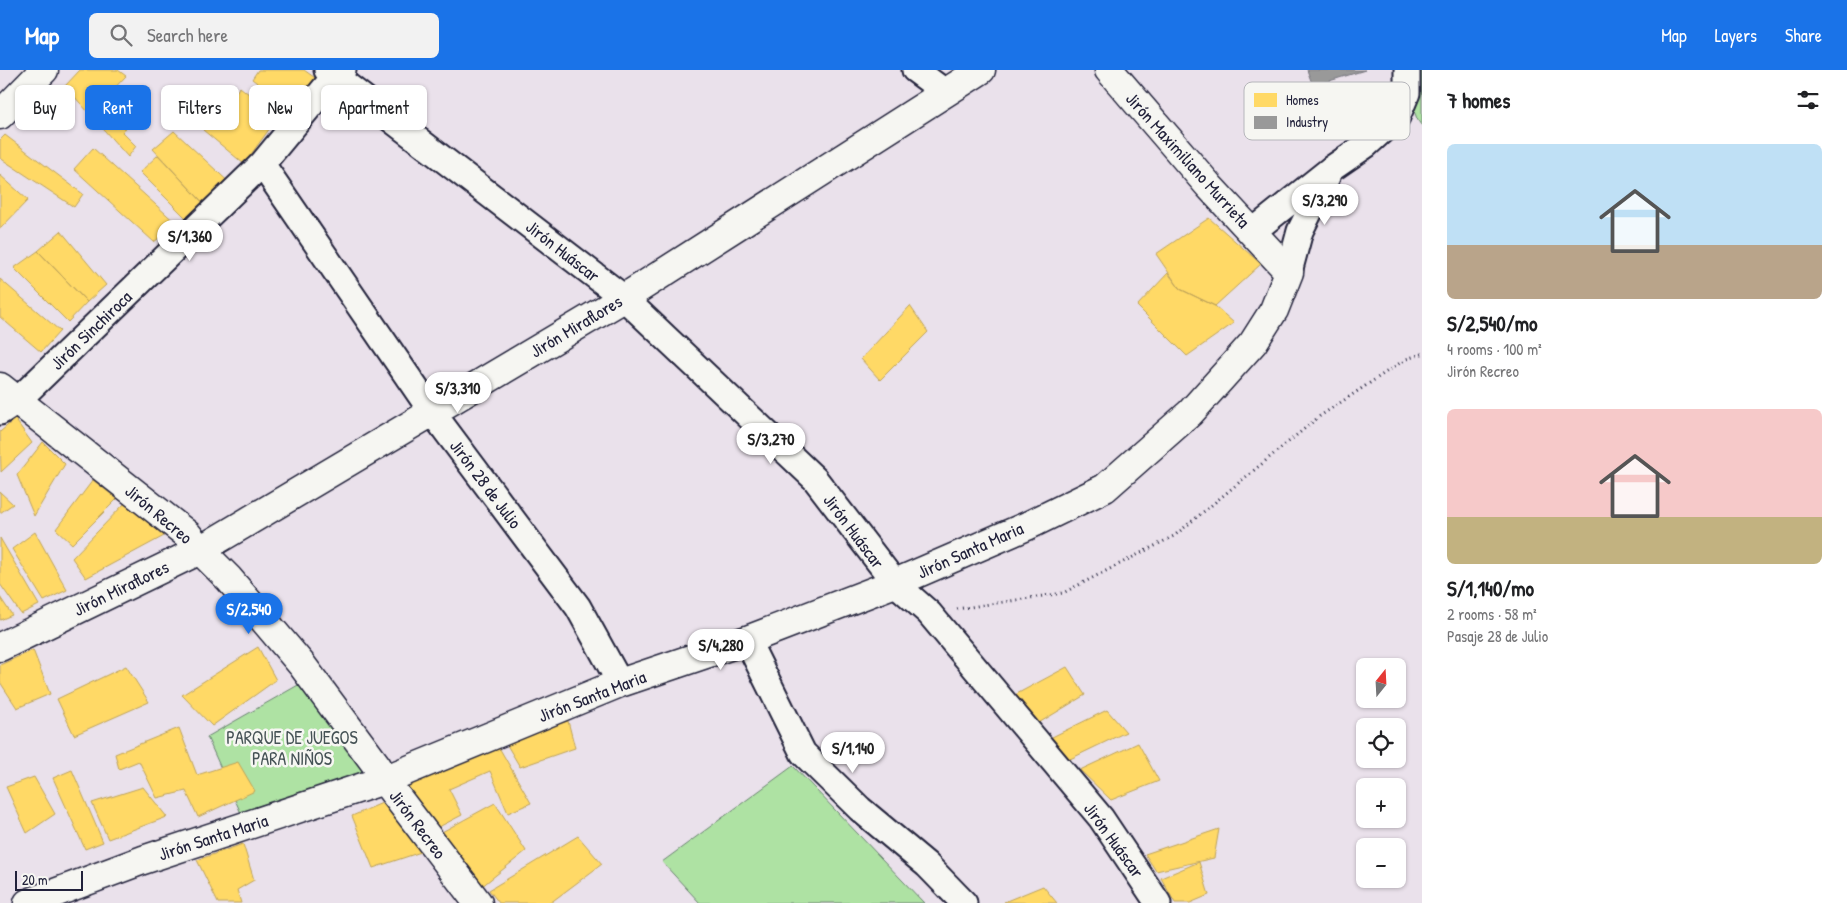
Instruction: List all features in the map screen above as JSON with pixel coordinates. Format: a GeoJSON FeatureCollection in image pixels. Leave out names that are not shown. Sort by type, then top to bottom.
{"type":"FeatureCollection","features":[{"type":"Feature","properties":{"kind":"street"},"geometry":{"type":"LineString","coordinates":[[0,115],[44,70]]}},
{"type":"Feature","properties":{"kind":"street"},"geometry":{"type":"LineString","coordinates":[[915,70],[945,92]]}},
{"type":"Feature","properties":{"kind":"street","name":"Jirón Miraflores"},"geometry":{"type":"LineString","coordinates":[[0,647],[200,550],[624,298],[982,70]]}},
{"type":"Feature","properties":{"kind":"street","name":"Jirón Maximiliano Murrieta"},"geometry":{"type":"LineString","coordinates":[[1109,70],[1209,186],[1289,272]]}},
{"type":"Feature","properties":{"kind":"street","name":"Jirón Sinchiroca"},"geometry":{"type":"LineString","coordinates":[[6,400],[262,164],[335,72]]}},
{"type":"Feature","properties":{"kind":"street","name":"Jirón Huáscar"},"geometry":{"type":"LineString","coordinates":[[335,72],[624,298],[815,479],[894,584],[929,613],[1101,818],[1158,903]]}},
{"type":"Feature","properties":{"kind":"street"},"geometry":{"type":"LineString","coordinates":[[1252,232],[1331,169],[1372,140]]}},
{"type":"Feature","properties":{"kind":"street","name":"Jirón 28 de Julio"},"geometry":{"type":"LineString","coordinates":[[262,164],[432,412],[578,607],[620,683]]}},
{"type":"Feature","properties":{"kind":"street"},"geometry":{"type":"LineString","coordinates":[[1289,272],[1300,231],[1331,169]]}},
{"type":"Feature","properties":{"kind":"street","name":"Jirón Santa Maria"},"geometry":{"type":"LineString","coordinates":[[28,903],[143,860],[384,780],[620,683],[747,640],[894,584],[1027,526],[1105,488],[1190,413],[1253,343],[1274,310],[1289,272]]}},
{"type":"Feature","properties":{"kind":"street","name":"Jirón Recreo"},"geometry":{"type":"LineString","coordinates":[[6,400],[188,535],[229,579],[302,665],[377,766],[384,780],[475,902]]}},
{"type":"Feature","properties":{"kind":"street"},"geometry":{"type":"LineString","coordinates":[[747,640],[803,752],[860,809],[927,865],[964,903]]}},
{"type":"Feature","properties":{"kind":"path"},"geometry":{"type":"LineString","coordinates":[[929,613],[1063,593],[1174,536],[1320,416],[1406,358],[1422,354]]}},
{"type":"Feature","properties":{"kind":"green space"},"geometry":{"type":"Polygon","coordinates":[[[1416,70],[1422,70],[1422,126],[1415,114],[1413,99],[1416,70]]]}},
{"type":"Feature","properties":{"kind":"green space","name":"PARQUE DE JUEGOS PARA NIÑOS"},"geometry":{"type":"Polygon","coordinates":[[[307,680],[378,772],[244,820],[207,737],[307,680]]]}},
{"type":"Feature","properties":{"kind":"green space"},"geometry":{"type":"Polygon","coordinates":[[[793,766],[924,903],[700,903],[662,862],[793,766]]]}},
{"type":"Feature","properties":{"kind":"building: Homes"},"geometry":{"type":"Polygon","coordinates":[[[80,70],[118,70],[126,76],[117,85],[85,85],[85,109],[75,97],[75,85],[66,85],[80,70]]]}},
{"type":"Feature","properties":{"kind":"building: Homes"},"geometry":{"type":"Polygon","coordinates":[[[258,70],[304,70],[318,80],[311,89],[311,85],[260,85],[252,79],[258,70]]]}},
{"type":"Feature","properties":{"kind":"building: Homes"},"geometry":{"type":"Polygon","coordinates":[[[240,87],[249,94],[249,130],[269,130],[244,164],[203,130],[239,130],[240,87]]]}},
{"type":"Feature","properties":{"kind":"building: Homes"},"geometry":{"type":"Polygon","coordinates":[[[104,130],[124,130],[122,132],[136,146],[128,157],[104,130]]]}},
{"type":"Feature","properties":{"kind":"building: Homes"},"geometry":{"type":"Polygon","coordinates":[[[174,131],[234,187],[208,208],[153,149],[174,131]]]}},
{"type":"Feature","properties":{"kind":"building: Homes"},"geometry":{"type":"Polygon","coordinates":[[[5,135],[83,194],[74,207],[0,158],[0,140],[5,135]]]}},
{"type":"Feature","properties":{"kind":"building: Homes"},"geometry":{"type":"Polygon","coordinates":[[[93,148],[177,224],[154,242],[74,169],[93,148]]]}},
{"type":"Feature","properties":{"kind":"building: Homes"},"geometry":{"type":"Polygon","coordinates":[[[158,155],[208,208],[193,225],[140,172],[158,155]]]}},
{"type":"Feature","properties":{"kind":"building: Homes"},"geometry":{"type":"Polygon","coordinates":[[[0,175],[28,200],[0,229],[0,175]]]}},
{"type":"Feature","properties":{"kind":"building: Homes"},"geometry":{"type":"Polygon","coordinates":[[[1209,218],[1261,264],[1215,306],[1180,289],[1156,254],[1209,218]]]}},
{"type":"Feature","properties":{"kind":"building: Homes"},"geometry":{"type":"Polygon","coordinates":[[[61,231],[106,285],[87,302],[38,251],[61,231]]]}},
{"type":"Feature","properties":{"kind":"building: Homes"},"geometry":{"type":"Polygon","coordinates":[[[38,251],[87,302],[68,322],[14,268],[38,251]]]}},
{"type":"Feature","properties":{"kind":"building: Homes"},"geometry":{"type":"Polygon","coordinates":[[[1168,273],[1180,289],[1215,306],[1234,323],[1187,356],[1137,306],[1168,273]]]}},
{"type":"Feature","properties":{"kind":"building: Homes"},"geometry":{"type":"Polygon","coordinates":[[[0,279],[60,331],[41,352],[0,317],[0,279]]]}},
{"type":"Feature","properties":{"kind":"building: Homes"},"geometry":{"type":"Polygon","coordinates":[[[910,306],[928,332],[880,380],[861,359],[910,306]]]}},
{"type":"Feature","properties":{"kind":"building: Homes"},"geometry":{"type":"Polygon","coordinates":[[[15,419],[32,443],[1,472],[0,432],[15,419]]]}},
{"type":"Feature","properties":{"kind":"building: Homes"},"geometry":{"type":"Polygon","coordinates":[[[43,442],[65,464],[34,516],[17,475],[43,442]]]}},
{"type":"Feature","properties":{"kind":"building: Homes"},"geometry":{"type":"Polygon","coordinates":[[[93,480],[117,499],[72,544],[56,529],[93,480]]]}},
{"type":"Feature","properties":{"kind":"building: Homes"},"geometry":{"type":"Polygon","coordinates":[[[0,492],[13,504],[0,513],[0,492]]]}},
{"type":"Feature","properties":{"kind":"building: Homes"},"geometry":{"type":"Polygon","coordinates":[[[126,502],[164,536],[86,578],[72,558],[126,502]]]}},
{"type":"Feature","properties":{"kind":"building: Homes"},"geometry":{"type":"Polygon","coordinates":[[[35,532],[67,590],[44,601],[12,549],[35,532]]]}},
{"type":"Feature","properties":{"kind":"building: Homes"},"geometry":{"type":"Polygon","coordinates":[[[0,538],[39,605],[21,614],[0,584],[0,538]]]}},
{"type":"Feature","properties":{"kind":"building: Homes"},"geometry":{"type":"Polygon","coordinates":[[[0,597],[12,615],[0,620],[0,597]]]}},
{"type":"Feature","properties":{"kind":"building: Homes"},"geometry":{"type":"Polygon","coordinates":[[[258,647],[276,680],[212,726],[182,695],[258,647]]]}},
{"type":"Feature","properties":{"kind":"building: Homes"},"geometry":{"type":"Polygon","coordinates":[[[33,650],[50,694],[17,708],[0,682],[0,665],[33,650]]]}},
{"type":"Feature","properties":{"kind":"building: Homes"},"geometry":{"type":"Polygon","coordinates":[[[126,666],[149,702],[74,735],[57,699],[126,666]]]}},
{"type":"Feature","properties":{"kind":"building: Homes"},"geometry":{"type":"Polygon","coordinates":[[[1067,667],[1085,695],[1037,724],[1011,697],[1067,667]]]}},
{"type":"Feature","properties":{"kind":"building: Homes"},"geometry":{"type":"Polygon","coordinates":[[[1107,710],[1126,732],[1068,760],[1048,739],[1107,710]]]}},
{"type":"Feature","properties":{"kind":"building: Homes"},"geometry":{"type":"Polygon","coordinates":[[[568,721],[575,748],[520,767],[504,740],[568,721]]]}},
{"type":"Feature","properties":{"kind":"building: Homes"},"geometry":{"type":"Polygon","coordinates":[[[179,728],[197,775],[238,762],[255,791],[198,817],[186,791],[157,798],[139,761],[119,769],[115,754],[179,728]]]}},
{"type":"Feature","properties":{"kind":"building: Homes"},"geometry":{"type":"Polygon","coordinates":[[[1138,743],[1159,781],[1111,800],[1080,770],[1138,743]]]}},
{"type":"Feature","properties":{"kind":"building: Homes"},"geometry":{"type":"Polygon","coordinates":[[[497,744],[531,803],[508,813],[490,771],[449,789],[462,815],[433,830],[397,785],[497,744]]]}},
{"type":"Feature","properties":{"kind":"building: Homes"},"geometry":{"type":"Polygon","coordinates":[[[72,770],[103,842],[85,849],[53,778],[72,770]]]}},
{"type":"Feature","properties":{"kind":"building: Homes"},"geometry":{"type":"Polygon","coordinates":[[[34,777],[55,814],[27,833],[6,787],[34,777]]]}},
{"type":"Feature","properties":{"kind":"building: Homes"},"geometry":{"type":"Polygon","coordinates":[[[143,787],[167,817],[108,839],[92,803],[143,787]]]}},
{"type":"Feature","properties":{"kind":"building: Homes"},"geometry":{"type":"Polygon","coordinates":[[[389,800],[424,851],[373,868],[352,816],[389,800]]]}},
{"type":"Feature","properties":{"kind":"building: Homes"},"geometry":{"type":"Polygon","coordinates":[[[495,803],[526,851],[481,887],[440,833],[495,803]]]}},
{"type":"Feature","properties":{"kind":"building: Homes"},"geometry":{"type":"Polygon","coordinates":[[[1219,829],[1214,858],[1156,871],[1145,854],[1219,829]]]}},
{"type":"Feature","properties":{"kind":"building: Homes"},"geometry":{"type":"Polygon","coordinates":[[[578,836],[602,864],[550,903],[499,903],[489,890],[578,836]]]}},
{"type":"Feature","properties":{"kind":"building: Homes"},"geometry":{"type":"Polygon","coordinates":[[[243,844],[254,880],[237,890],[241,903],[218,903],[197,860],[243,844]]]}},
{"type":"Feature","properties":{"kind":"building: Homes"},"geometry":{"type":"Polygon","coordinates":[[[1199,862],[1209,895],[1190,903],[1175,903],[1161,878],[1199,862]]]}},
{"type":"Feature","properties":{"kind":"building: Homes"},"geometry":{"type":"Polygon","coordinates":[[[1043,886],[1057,903],[1004,902],[1043,886]]]}},
{"type":"Feature","properties":{"kind":"building: Industry"},"geometry":{"type":"Polygon","coordinates":[[[1307,70],[1365,70],[1326,82],[1312,82],[1307,70]]]}}]}
